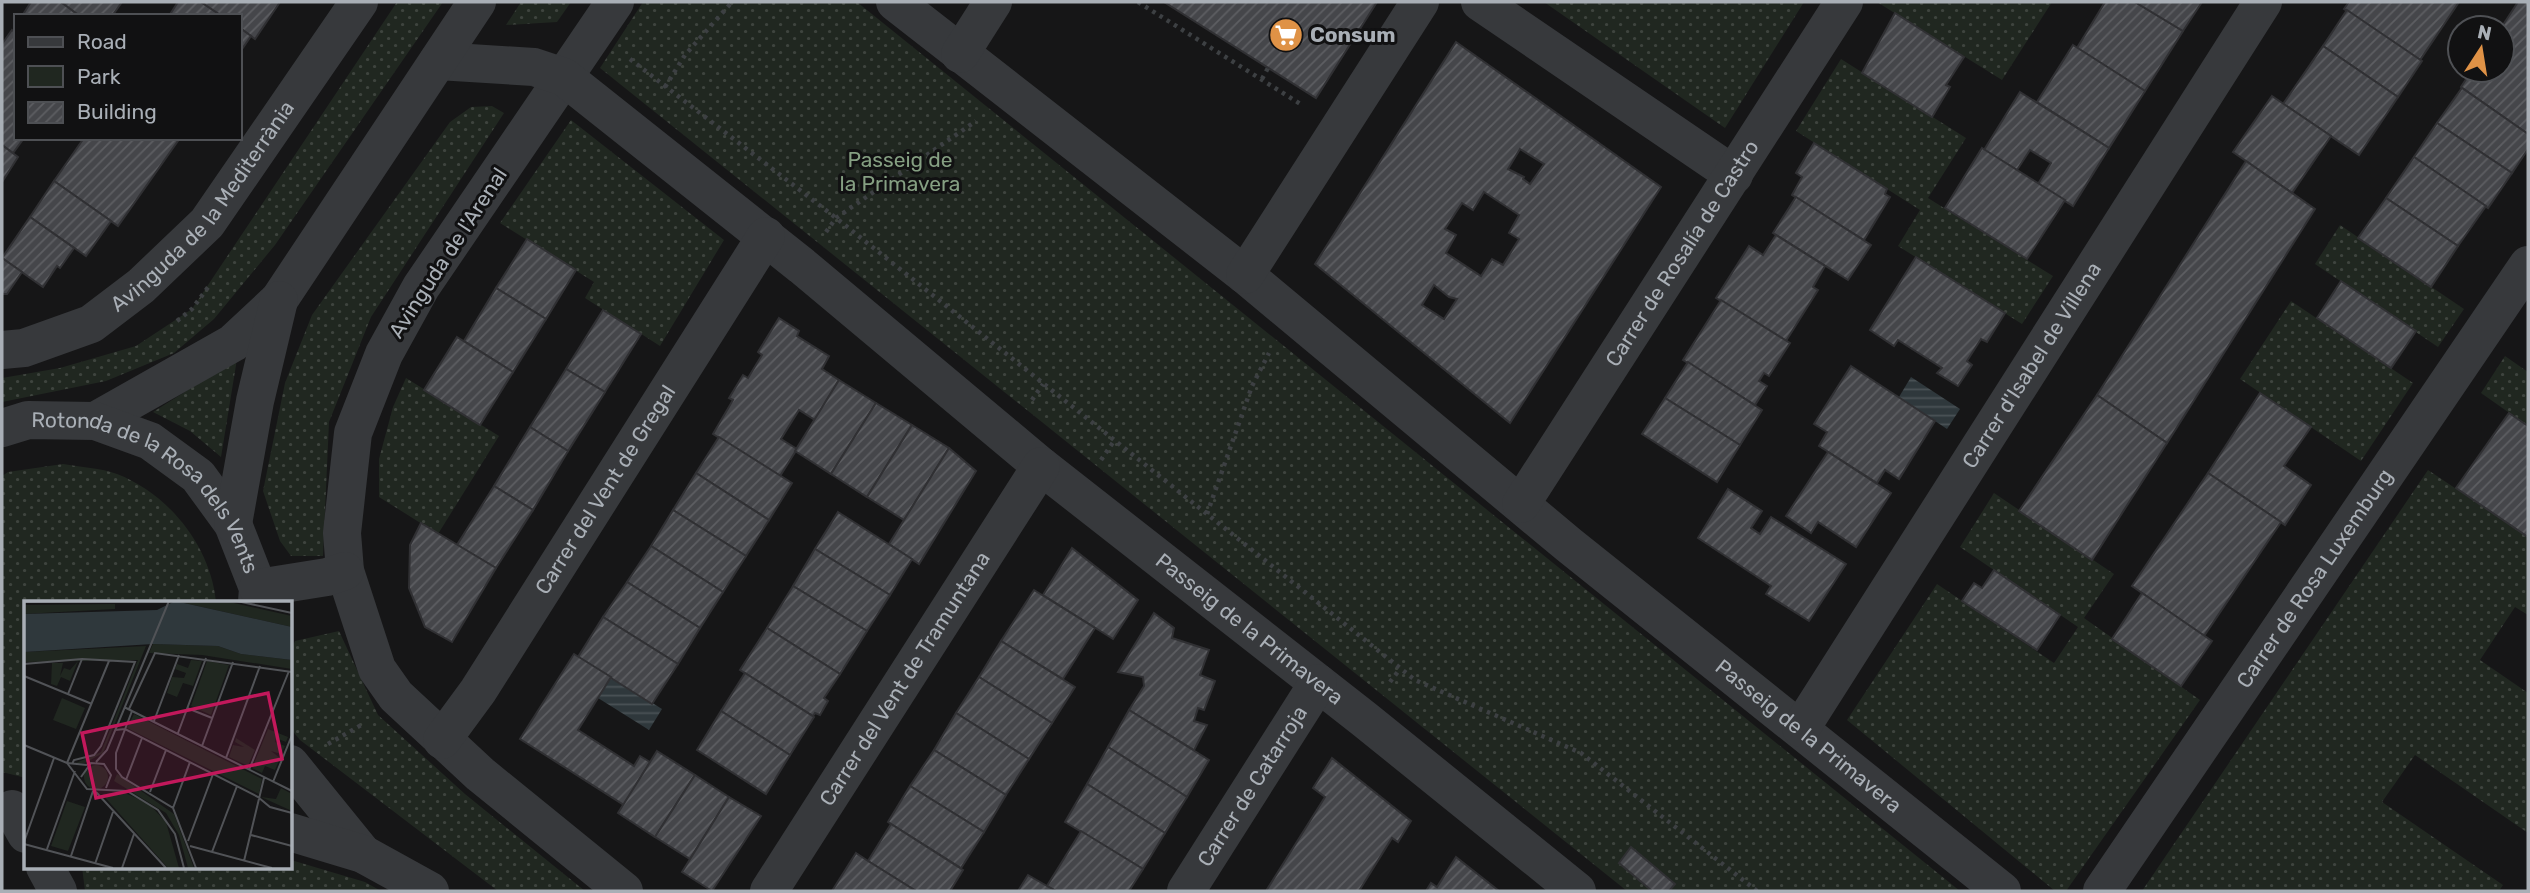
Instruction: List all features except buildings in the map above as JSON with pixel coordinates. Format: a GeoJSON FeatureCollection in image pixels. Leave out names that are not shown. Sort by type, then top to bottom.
{"type":"FeatureCollection","features":[{"type":"Feature","properties":{"kind":"street","name":"Avinguda de la Mediterrània"},"geometry":{"type":"LineString","coordinates":[[2,350],[24,348],[91,324],[141,286],[208,223],[359,2]]}},
{"type":"Feature","properties":{"kind":"street"},"geometry":{"type":"LineString","coordinates":[[94,421],[233,343],[279,300],[477,2]]}},
{"type":"Feature","properties":{"kind":"street","name":"Avinguda de l'Arenal"},"geometry":{"type":"LineString","coordinates":[[615,2],[421,287],[384,354],[354,433],[342,533],[345,571],[377,669],[396,696],[491,783],[624,891]]}},
{"type":"Feature","properties":{"kind":"street","name":"Passeig de la Primavera"},"geometry":{"type":"LineString","coordinates":[[895,2],[1245,275],[1521,504],[2002,891]]}},
{"type":"Feature","properties":{"kind":"street"},"geometry":{"type":"LineString","coordinates":[[960,54],[993,2]]}},
{"type":"Feature","properties":{"kind":"street"},"geometry":{"type":"LineString","coordinates":[[1245,275],[1420,2]]}},
{"type":"Feature","properties":{"kind":"street"},"geometry":{"type":"LineString","coordinates":[[1480,2],[1734,175]]}},
{"type":"Feature","properties":{"kind":"street","name":"Carrer de Rosalía de Castro"},"geometry":{"type":"LineString","coordinates":[[1521,504],[1844,2]]}},
{"type":"Feature","properties":{"kind":"street","name":"Carrer d'Isabel de Villena"},"geometry":{"type":"LineString","coordinates":[[1801,729],[2263,2]]}},
{"type":"Feature","properties":{"kind":"street","name":"Passeig de la Primavera"},"geometry":{"type":"LineString","coordinates":[[438,61],[534,67],[564,77],[766,236],[1041,466],[1318,682],[1577,891]]}},
{"type":"Feature","properties":{"kind":"street","name":"Carrer del Vent de Gregal"},"geometry":{"type":"LineString","coordinates":[[442,740],[478,691],[766,236]]}},
{"type":"Feature","properties":{"kind":"street","name":"Carrer de Rosa Luxemburg"},"geometry":{"type":"LineString","coordinates":[[2102,891],[2528,265]]}},
{"type":"Feature","properties":{"kind":"street"},"geometry":{"type":"LineString","coordinates":[[233,524],[255,401],[279,300]]}},
{"type":"Feature","properties":{"kind":"street","name":"Rotonda de la Rosa dels Vents"},"geometry":{"type":"LineString","coordinates":[[2,428],[27,419],[94,421],[150,441],[198,476],[233,524],[257,595]]}},
{"type":"Feature","properties":{"kind":"street","name":"Carrer del Vent de Tramuntana"},"geometry":{"type":"LineString","coordinates":[[769,891],[1041,466]]}},
{"type":"Feature","properties":{"kind":"street"},"geometry":{"type":"LineString","coordinates":[[257,595],[345,571]]}},
{"type":"Feature","properties":{"kind":"street","name":"Carrer de Catarroja"},"geometry":{"type":"LineString","coordinates":[[1186,891],[1318,682]]}},
{"type":"Feature","properties":{"kind":"street"},"geometry":{"type":"LineString","coordinates":[[292,766],[363,854]]}},
{"type":"Feature","properties":{"kind":"street"},"geometry":{"type":"LineString","coordinates":[[292,833],[363,854],[430,891]]}},
{"type":"Feature","properties":{"kind":"street"},"geometry":{"type":"LineString","coordinates":[[46,868],[58,891]]}},
{"type":"Feature","properties":{"kind":"path"},"geometry":{"type":"LineString","coordinates":[[665,86],[685,55],[732,2]]}},
{"type":"Feature","properties":{"kind":"path"},"geometry":{"type":"LineString","coordinates":[[1138,2],[1308,110]]}},
{"type":"Feature","properties":{"kind":"path"},"geometry":{"type":"LineString","coordinates":[[622,53],[836,218],[1415,681],[1581,753],[1757,891]]}},
{"type":"Feature","properties":{"kind":"path"},"geometry":{"type":"LineString","coordinates":[[1262,79],[1268,68]]}},
{"type":"Feature","properties":{"kind":"path"},"geometry":{"type":"LineString","coordinates":[[836,218],[980,118]]}},
{"type":"Feature","properties":{"kind":"path"},"geometry":{"type":"LineString","coordinates":[[1207,514],[1252,386],[1269,351]]}},
{"type":"Feature","properties":{"kind":"path"},"geometry":{"type":"LineString","coordinates":[[1026,410],[1043,384]]}},
{"type":"Feature","properties":{"kind":"path"},"geometry":{"type":"LineString","coordinates":[[1096,466],[1114,441]]}},
{"type":"Feature","properties":{"kind":"path"},"geometry":{"type":"LineString","coordinates":[[325,745],[368,721]]}},
{"type":"Feature","properties":{"kind":"green space"},"geometry":{"type":"Polygon","coordinates":[[[397,2],[443,2],[275,245],[214,319],[174,353],[106,381],[2,402],[2,378],[60,368],[136,346],[192,309],[397,2]]]}},
{"type":"Feature","properties":{"kind":"green space"},"geometry":{"type":"Polygon","coordinates":[[[521,2],[571,2],[557,22],[506,25],[521,2]]]}},
{"type":"Feature","properties":{"kind":"green space","name":"Passeig de la Primavera"},"geometry":{"type":"Polygon","coordinates":[[[643,2],[857,2],[1960,891],[1627,891],[600,68],[643,2]]]}},
{"type":"Feature","properties":{"kind":"green space"},"geometry":{"type":"Polygon","coordinates":[[[1544,2],[1804,2],[1725,128],[1544,2]]]}},
{"type":"Feature","properties":{"kind":"green space"},"geometry":{"type":"Polygon","coordinates":[[[1877,2],[2052,2],[2002,80],[1877,2]]]}},
{"type":"Feature","properties":{"kind":"green space"},"geometry":{"type":"Polygon","coordinates":[[[1841,59],[1966,138],[1928,198],[2053,276],[2022,324],[1898,246],[1920,210],[1796,131],[1841,59]]]}},
{"type":"Feature","properties":{"kind":"green space"},"geometry":{"type":"Polygon","coordinates":[[[492,106],[504,113],[371,317],[329,422],[323,556],[291,556],[280,541],[263,491],[285,383],[312,315],[450,122],[471,107],[492,106]]]}},
{"type":"Feature","properties":{"kind":"green space"},"geometry":{"type":"Polygon","coordinates":[[[571,120],[724,240],[660,346],[585,298],[594,282],[500,223],[571,120]]]}},
{"type":"Feature","properties":{"kind":"green space"},"geometry":{"type":"Polygon","coordinates":[[[2340,225],[2464,309],[2438,347],[2315,264],[2340,225]]]}},
{"type":"Feature","properties":{"kind":"green space"},"geometry":{"type":"Polygon","coordinates":[[[2291,301],[2413,383],[2361,461],[2240,379],[2291,301]]]}},
{"type":"Feature","properties":{"kind":"green space"},"geometry":{"type":"Polygon","coordinates":[[[2505,356],[2528,372],[2528,426],[2481,393],[2505,356]]]}},
{"type":"Feature","properties":{"kind":"green space"},"geometry":{"type":"Polygon","coordinates":[[[237,359],[221,457],[190,431],[153,412],[237,359]]]}},
{"type":"Feature","properties":{"kind":"green space"},"geometry":{"type":"Polygon","coordinates":[[[406,378],[499,436],[438,534],[379,497],[379,459],[393,407],[406,378]]]}},
{"type":"Feature","properties":{"kind":"green space"},"geometry":{"type":"Polygon","coordinates":[[[63,464],[117,474],[136,483],[170,509],[184,525],[206,562],[216,601],[24,601],[24,778],[2,772],[2,476],[8,472],[63,464]]]}},
{"type":"Feature","properties":{"kind":"green space"},"geometry":{"type":"Polygon","coordinates":[[[2428,470],[2528,537],[2528,615],[2515,607],[2480,660],[2528,693],[2528,833],[2415,755],[2382,802],[2503,885],[2499,891],[2142,891],[2428,470]]]}},
{"type":"Feature","properties":{"kind":"green space"},"geometry":{"type":"Polygon","coordinates":[[[1994,493],[2114,574],[2084,618],[2200,700],[2066,891],[2055,891],[1847,720],[1937,584],[2054,663],[2078,627],[1960,547],[1994,493]]]}},
{"type":"Feature","properties":{"kind":"green space"},"geometry":{"type":"Polygon","coordinates":[[[339,631],[378,715],[465,794],[585,891],[498,891],[300,740],[292,730],[292,648],[295,641],[339,631]]]}},
{"type":"Feature","properties":{"kind":"green space"},"geometry":{"type":"Polygon","coordinates":[[[292,860],[365,882],[381,891],[85,891],[82,868],[292,868],[292,860]]]}},
{"type":"Feature","properties":{"kind":"shaded area"},"geometry":{"type":"Polygon","coordinates":[[[1911,377],[1960,409],[1947,429],[1899,397],[1911,377]]]}},
{"type":"Feature","properties":{"kind":"shaded area"},"geometry":{"type":"Polygon","coordinates":[[[611,677],[662,709],[649,730],[598,698],[611,677]]]}},
{"type":"Feature","properties":{"kind":"place","name":"Consum"},"geometry":{"type":"Point","coordinates":[1286,35]}}]}
